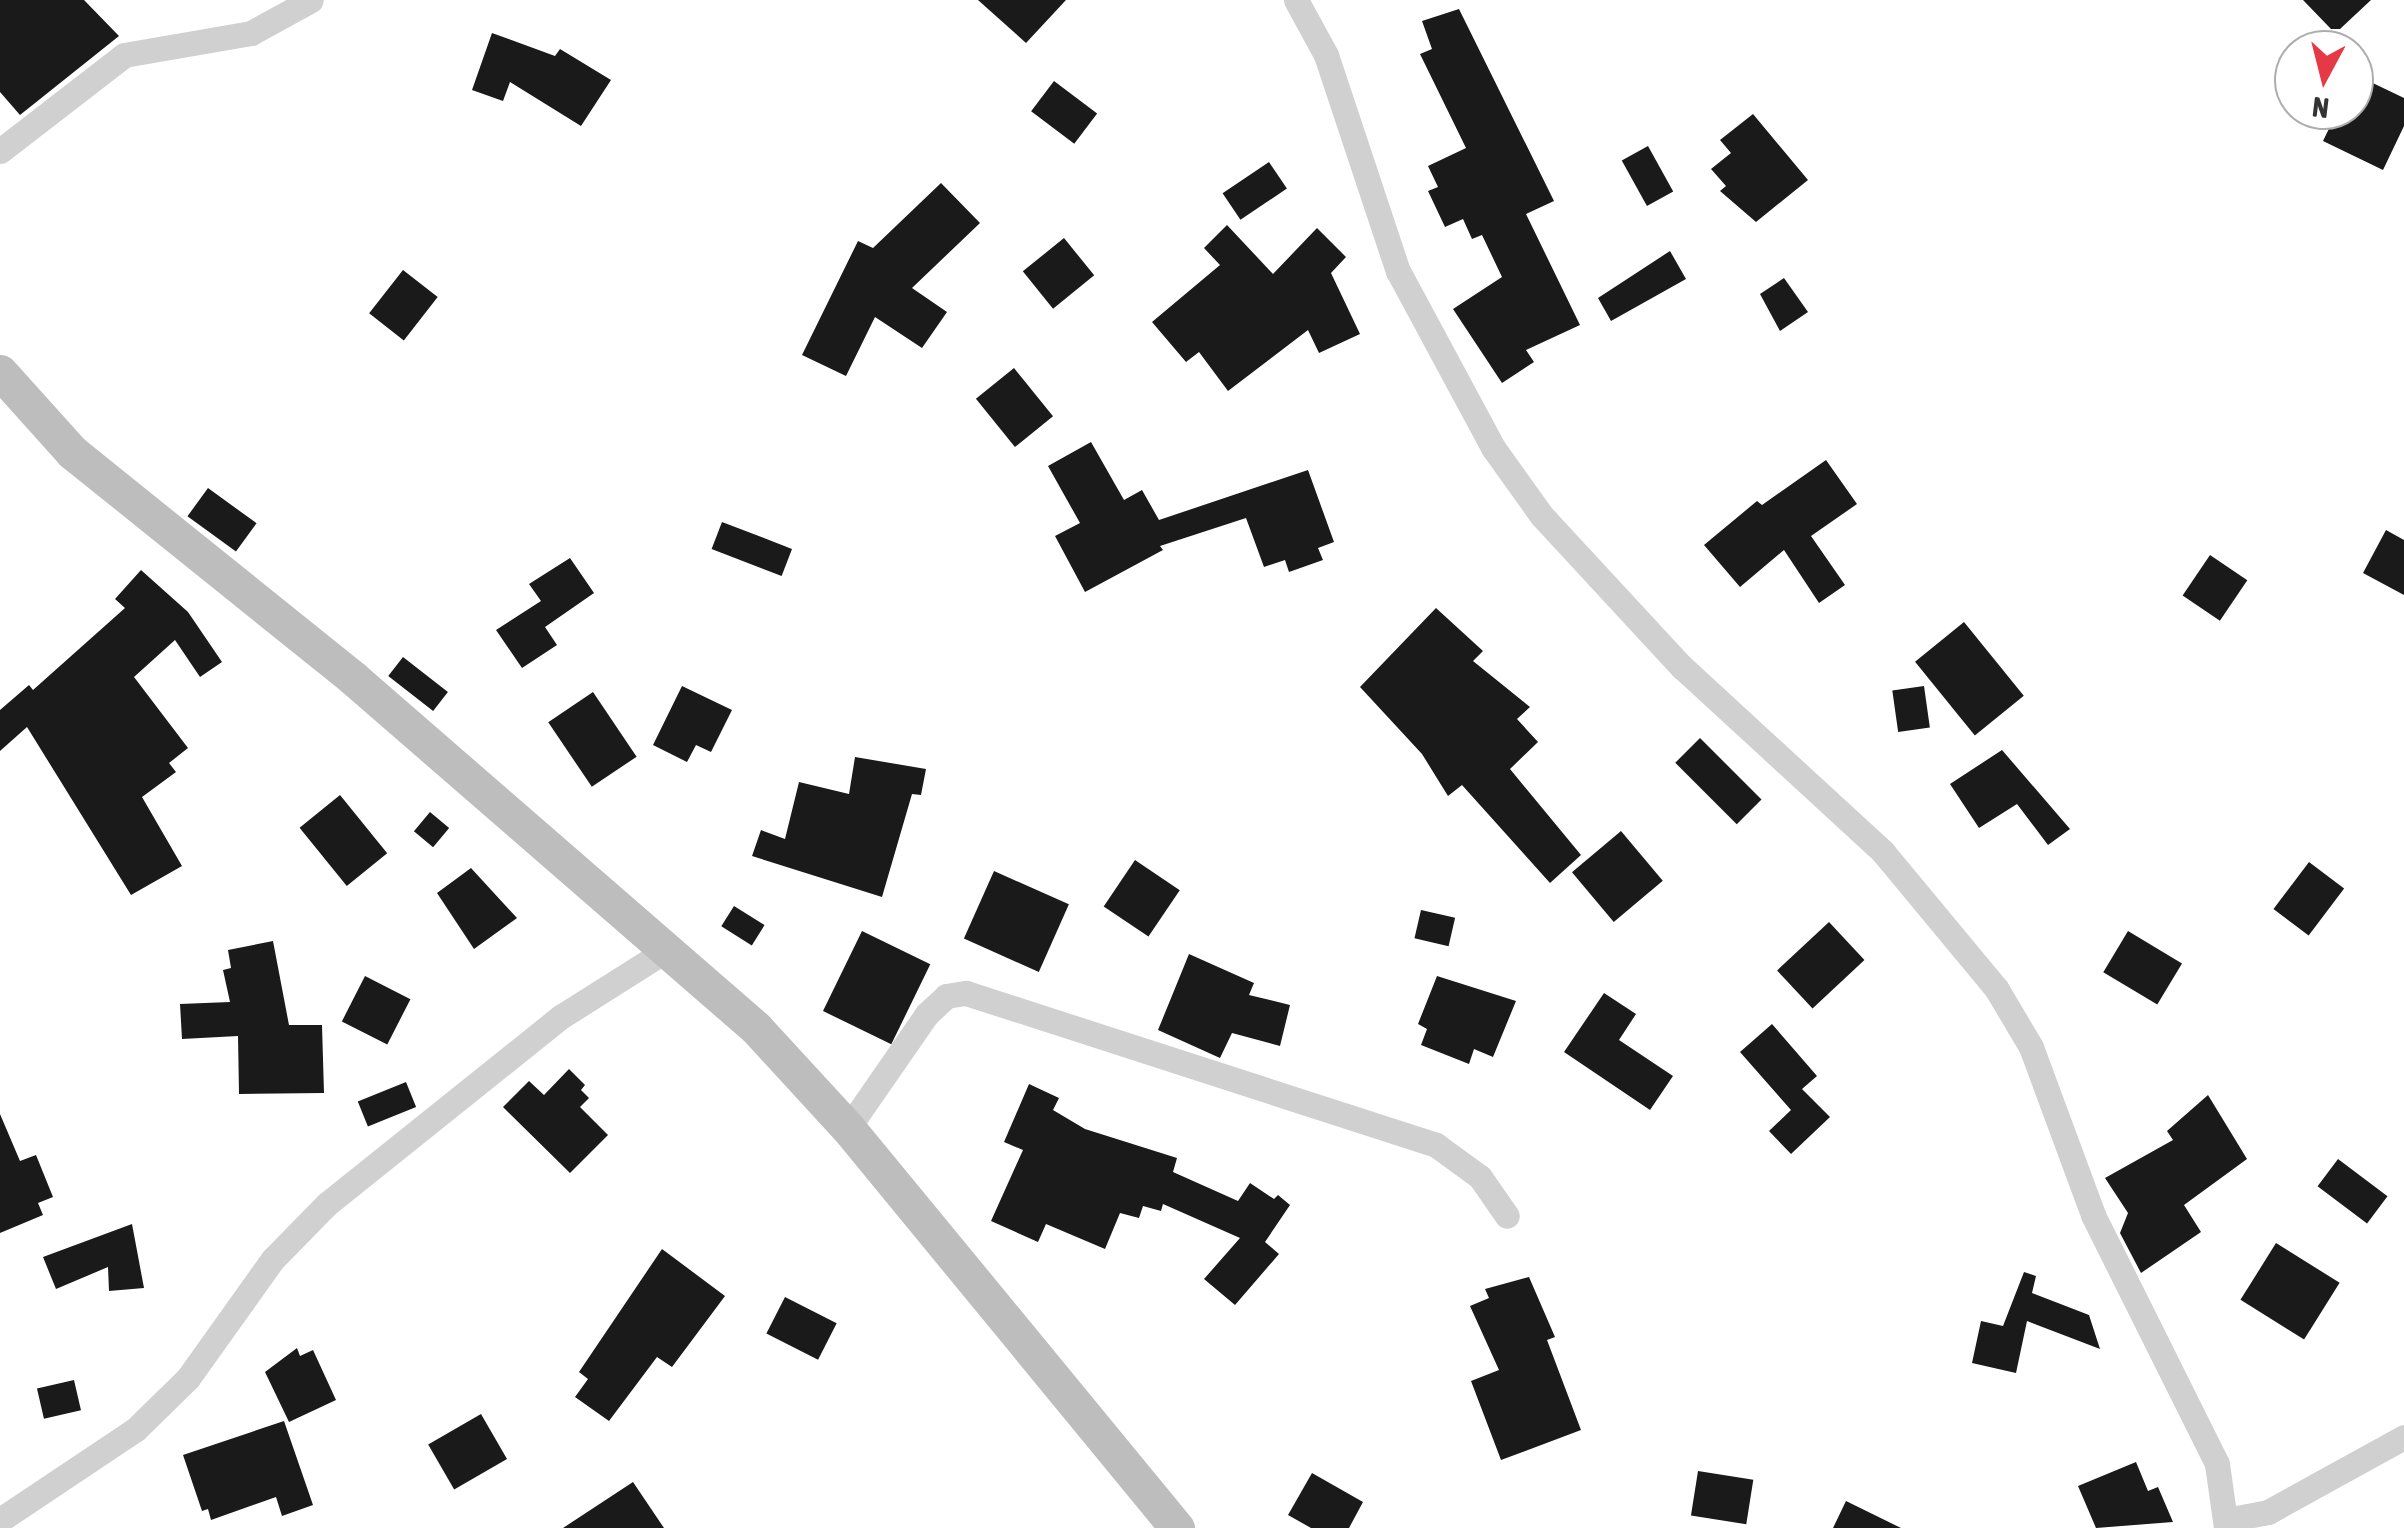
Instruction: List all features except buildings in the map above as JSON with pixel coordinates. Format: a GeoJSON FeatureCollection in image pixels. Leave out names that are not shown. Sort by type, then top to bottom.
{"type":"FeatureCollection","features":[{"type":"Feature","properties":{"kind":"main road"},"geometry":{"type":"LineString","coordinates":[[0,372],[72,452],[354,678],[756,1028],[848,1128],[1177,1528]]}},
{"type":"Feature","properties":{"kind":"street"},"geometry":{"type":"LineString","coordinates":[[0,151],[124,55],[225,40],[311,0]]}},
{"type":"Feature","properties":{"kind":"street"},"geometry":{"type":"LineString","coordinates":[[1296,0],[1333,74],[1398,271],[1494,449],[1542,516],[1682,667],[1883,852],[1996,988],[2031,1048],[2093,1215],[2216,1464],[2234,1522]]}},
{"type":"Feature","properties":{"kind":"street"},"geometry":{"type":"LineString","coordinates":[[0,1520],[136,1429],[188,1378],[273,1259],[327,1204],[548,1027],[668,949]]}},
{"type":"Feature","properties":{"kind":"street"},"geometry":{"type":"LineString","coordinates":[[848,1128],[927,1014],[946,996],[966,993],[1436,1145],[1480,1177],[1507,1216]]}},
{"type":"Feature","properties":{"kind":"street"},"geometry":{"type":"LineString","coordinates":[[2234,1522],[2404,1437]]}},
{"type":"Feature","properties":{"kind":"street"},"geometry":{"type":"LineString","coordinates":[[2234,1522],[2285,1528]]}}]}
